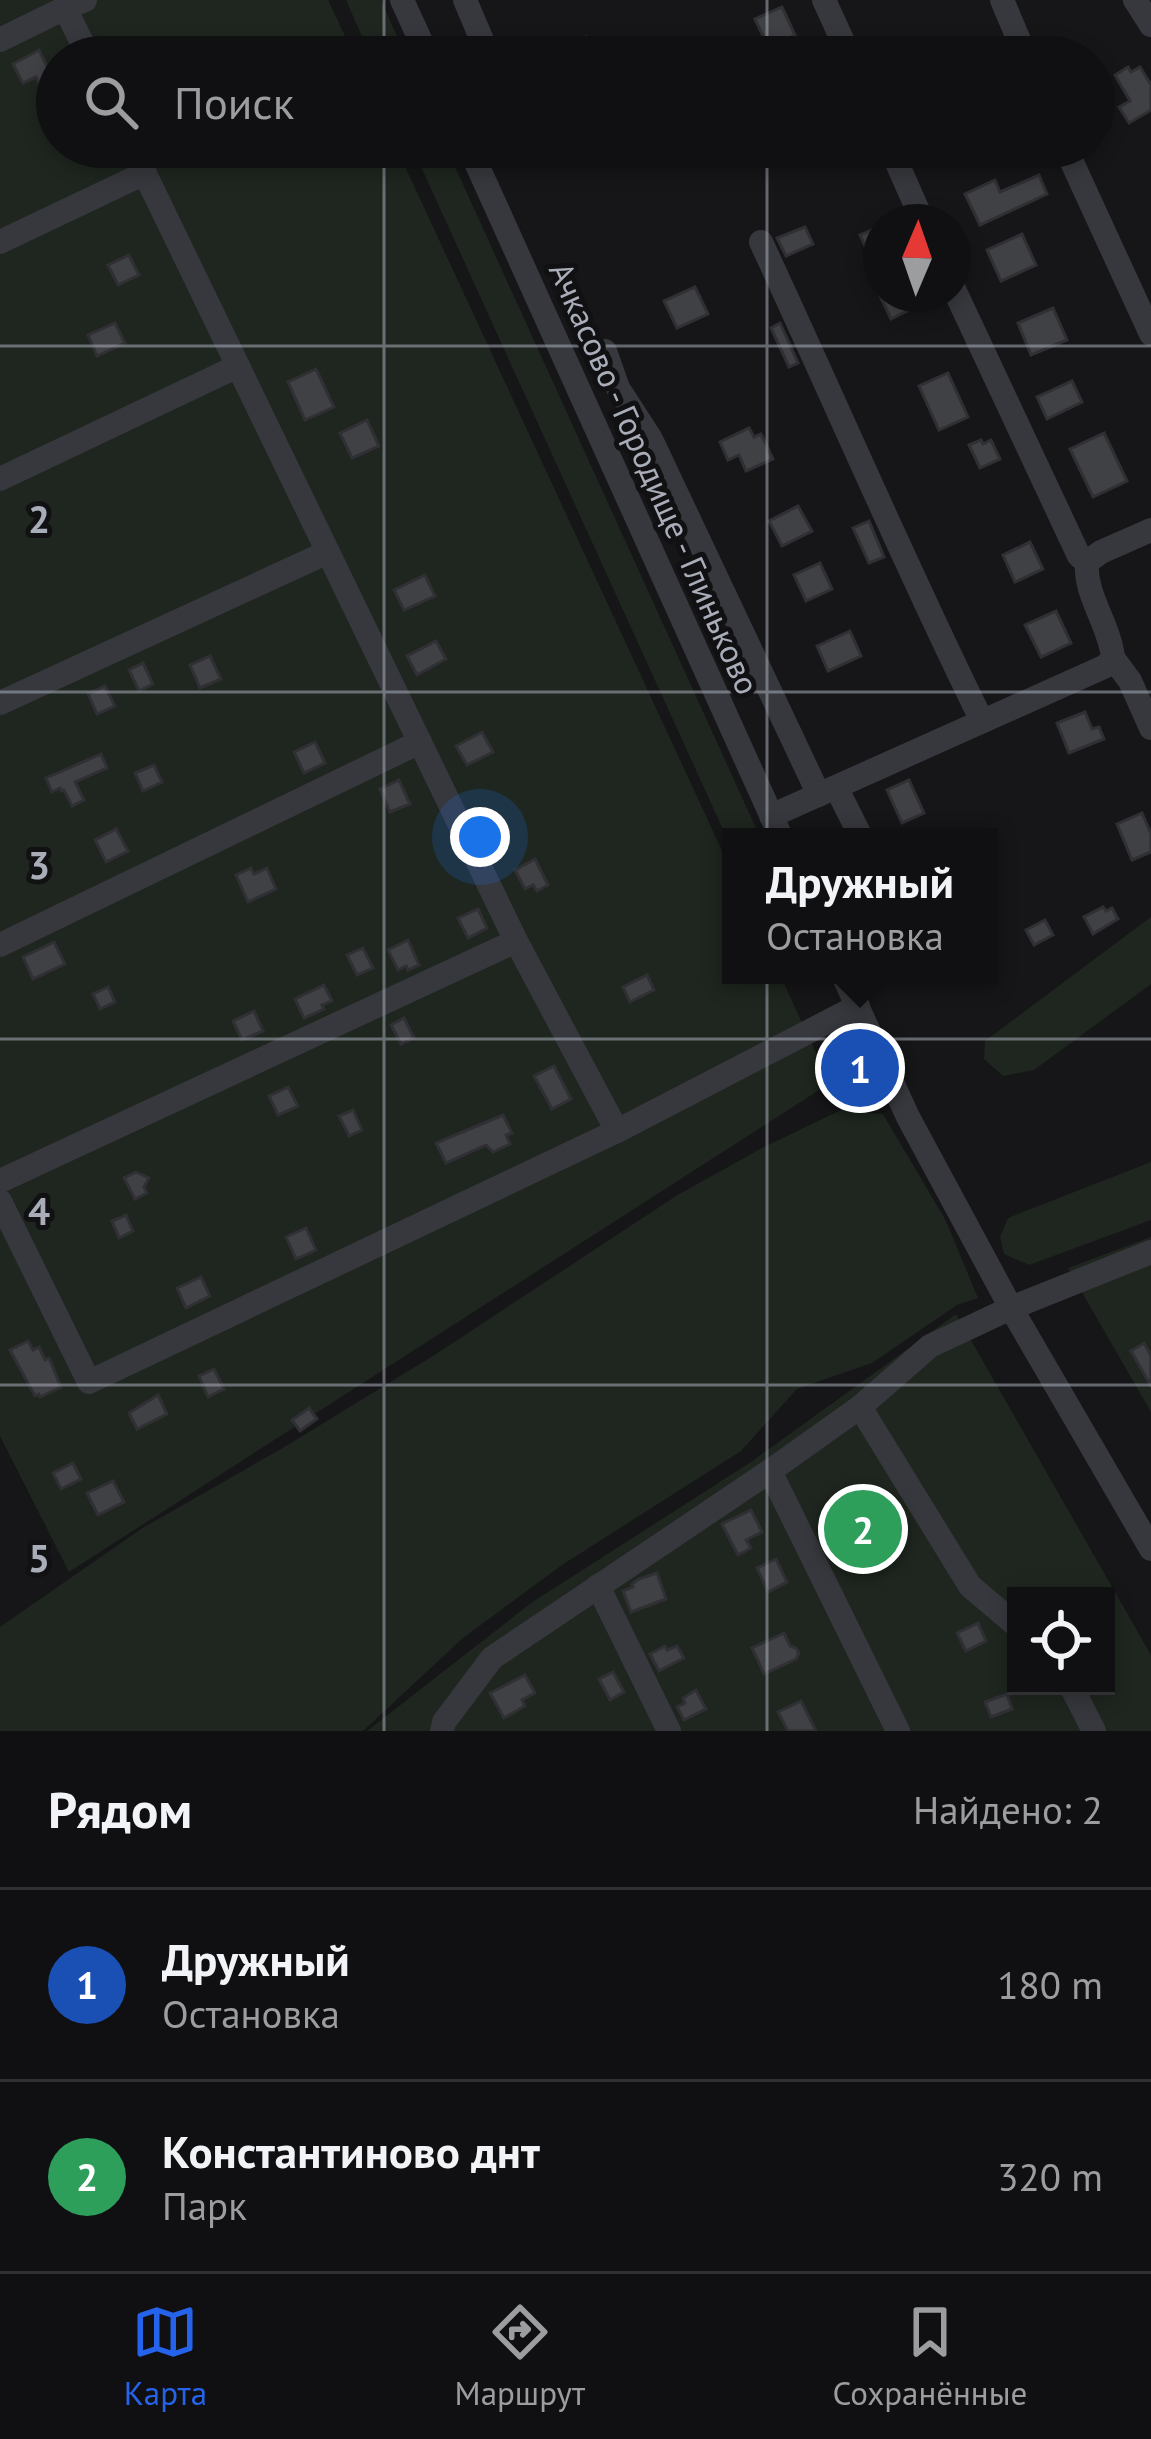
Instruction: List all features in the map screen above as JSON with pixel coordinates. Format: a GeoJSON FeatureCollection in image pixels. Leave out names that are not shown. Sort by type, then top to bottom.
{"type":"FeatureCollection","features":[{"type":"Feature","properties":{"kind":"street"},"geometry":{"type":"LineString","coordinates":[[402,0],[418,36]]}},
{"type":"Feature","properties":{"kind":"street"},"geometry":{"type":"LineString","coordinates":[[465,0],[480,36]]}},
{"type":"Feature","properties":{"kind":"street"},"geometry":{"type":"LineString","coordinates":[[824,0],[840,36]]}},
{"type":"Feature","properties":{"kind":"street"},"geometry":{"type":"LineString","coordinates":[[1002,0],[1018,36]]}},
{"type":"Feature","properties":{"kind":"street"},"geometry":{"type":"LineString","coordinates":[[1135,0],[1151,25]]}},
{"type":"Feature","properties":{"kind":"street"},"geometry":{"type":"LineString","coordinates":[[0,40],[75,4],[83,36]]}},
{"type":"Feature","properties":{"kind":"street"},"geometry":{"type":"LineString","coordinates":[[142,168],[516,941],[617,1131]]}},
{"type":"Feature","properties":{"kind":"street","name":"Ачкасово - Городище - Глиньково"},"geometry":{"type":"LineString","coordinates":[[478,168],[776,826]]}},
{"type":"Feature","properties":{"kind":"street"},"geometry":{"type":"LineString","coordinates":[[899,168],[915,204]]}},
{"type":"Feature","properties":{"kind":"street"},"geometry":{"type":"LineString","coordinates":[[1074,168],[1151,334]]}},
{"type":"Feature","properties":{"kind":"street"},"geometry":{"type":"LineString","coordinates":[[0,242],[145,173]]}},
{"type":"Feature","properties":{"kind":"street"},"geometry":{"type":"LineString","coordinates":[[761,242],[982,721]]}},
{"type":"Feature","properties":{"kind":"street"},"geometry":{"type":"LineString","coordinates":[[965,312],[1079,556],[1087,562]]}},
{"type":"Feature","properties":{"kind":"street"},"geometry":{"type":"LineString","coordinates":[[604,351],[618,388],[651,439],[827,791],[854,828]]}},
{"type":"Feature","properties":{"kind":"street"},"geometry":{"type":"LineString","coordinates":[[0,479],[238,367]]}},
{"type":"Feature","properties":{"kind":"street"},"geometry":{"type":"LineString","coordinates":[[1087,562],[1151,530]]}},
{"type":"Feature","properties":{"kind":"street"},"geometry":{"type":"LineString","coordinates":[[0,703],[328,552]]}},
{"type":"Feature","properties":{"kind":"street"},"geometry":{"type":"LineString","coordinates":[[1087,562],[1086,577],[1111,640],[1113,658],[1141,681],[1151,728]]}},
{"type":"Feature","properties":{"kind":"street"},"geometry":{"type":"LineString","coordinates":[[776,826],[827,791],[1106,666],[1113,658]]}},
{"type":"Feature","properties":{"kind":"street"},"geometry":{"type":"LineString","coordinates":[[0,945],[420,742]]}},
{"type":"Feature","properties":{"kind":"street"},"geometry":{"type":"LineString","coordinates":[[0,1181],[516,941]]}},
{"type":"Feature","properties":{"kind":"street"},"geometry":{"type":"LineString","coordinates":[[848,984],[908,1117],[1011,1309],[1151,1549]]}},
{"type":"Feature","properties":{"kind":"street"},"geometry":{"type":"LineString","coordinates":[[0,1201],[89,1382],[617,1131],[857,1006]]}},
{"type":"Feature","properties":{"kind":"street"},"geometry":{"type":"LineString","coordinates":[[442,1731],[492,1658],[860,1407],[930,1346],[1151,1252]]}},
{"type":"Feature","properties":{"kind":"street"},"geometry":{"type":"LineString","coordinates":[[860,1407],[970,1586],[1007,1617]]}},
{"type":"Feature","properties":{"kind":"street"},"geometry":{"type":"LineString","coordinates":[[770,1471],[898,1731]]}},
{"type":"Feature","properties":{"kind":"street"},"geometry":{"type":"LineString","coordinates":[[598,1586],[669,1731]]}},
{"type":"Feature","properties":{"kind":"street"},"geometry":{"type":"LineString","coordinates":[[1075,1695],[1094,1731]]}},
{"type":"Feature","properties":{"kind":"shaded area"},"geometry":{"type":"Polygon","coordinates":[[[0,0],[328,0],[345,36],[36,36],[36,168],[406,168],[722,851],[722,984],[784,984],[830,1083],[69,1572],[0,1436],[0,0]]]}},
{"type":"Feature","properties":{"kind":"shaded area"},"geometry":{"type":"Polygon","coordinates":[[[346,0],[381,0],[397,36],[362,36],[346,0]]]}},
{"type":"Feature","properties":{"kind":"shaded area"},"geometry":{"type":"Polygon","coordinates":[[[422,168],[456,168],[756,828],[722,828],[422,168]]]}},
{"type":"Feature","properties":{"kind":"shaded area"},"geometry":{"type":"Polygon","coordinates":[[[1151,917],[1151,984],[1034,1070],[1003,1076],[984,1059],[985,1041],[1151,917]]]}},
{"type":"Feature","properties":{"kind":"shaded area"},"geometry":{"type":"Polygon","coordinates":[[[841,1110],[883,1114],[946,1221],[978,1298],[957,1305],[872,1363],[797,1389],[741,1451],[562,1565],[463,1638],[363,1731],[0,1731],[0,1627],[141,1529],[436,1354],[676,1196],[841,1110]]]}},
{"type":"Feature","properties":{"kind":"shaded area"},"geometry":{"type":"Polygon","coordinates":[[[1151,1162],[1151,1220],[1029,1265],[1004,1254],[1000,1237],[1008,1218],[1151,1162]]]}},
{"type":"Feature","properties":{"kind":"shaded area"},"geometry":{"type":"Polygon","coordinates":[[[1151,1237],[1151,1412],[1068,1268],[1151,1237]]]}},
{"type":"Feature","properties":{"kind":"shaded area"},"geometry":{"type":"Polygon","coordinates":[[[956,1314],[1112,1587],[1007,1587],[1007,1695],[1115,1695],[1115,1592],[1151,1655],[1151,1731],[367,1731],[531,1603],[751,1462],[956,1314]]]}},
{"type":"Feature","properties":{"kind":"building"},"geometry":{"type":"Polygon","coordinates":[[[782,7],[795,35],[763,36],[755,19],[782,7]]]}},
{"type":"Feature","properties":{"kind":"building"},"geometry":{"type":"Polygon","coordinates":[[[36,52],[36,77],[23,83],[13,64],[36,52]]]}},
{"type":"Feature","properties":{"kind":"building"},"geometry":{"type":"Polygon","coordinates":[[[1128,67],[1131,72],[1140,67],[1151,85],[1151,110],[1129,123],[1119,107],[1130,101],[1115,75],[1128,67]]]}},
{"type":"Feature","properties":{"kind":"building"},"geometry":{"type":"Polygon","coordinates":[[[1039,175],[1047,194],[980,225],[965,194],[995,180],[1000,192],[1039,175]]]}},
{"type":"Feature","properties":{"kind":"building"},"geometry":{"type":"Polygon","coordinates":[[[805,227],[813,244],[786,256],[777,238],[805,227]]]}},
{"type":"Feature","properties":{"kind":"building"},"geometry":{"type":"Polygon","coordinates":[[[1022,234],[1036,265],[1001,281],[987,250],[1022,234]]]}},
{"type":"Feature","properties":{"kind":"building"},"geometry":{"type":"Polygon","coordinates":[[[129,255],[139,275],[118,285],[108,265],[129,255]]]}},
{"type":"Feature","properties":{"kind":"building"},"geometry":{"type":"Polygon","coordinates":[[[695,287],[708,314],[677,328],[664,301],[695,287]]]}},
{"type":"Feature","properties":{"kind":"building"},"geometry":{"type":"Polygon","coordinates":[[[1053,308],[1067,340],[1031,355],[1018,323],[1053,308]]]}},
{"type":"Feature","properties":{"kind":"building"},"geometry":{"type":"Polygon","coordinates":[[[115,323],[125,343],[97,356],[88,335],[115,323]]]}},
{"type":"Feature","properties":{"kind":"building"},"geometry":{"type":"Polygon","coordinates":[[[780,323],[798,363],[789,367],[771,328],[780,323]]]}},
{"type":"Feature","properties":{"kind":"building"},"geometry":{"type":"Polygon","coordinates":[[[316,369],[334,407],[305,420],[288,382],[316,369]]]}},
{"type":"Feature","properties":{"kind":"building"},"geometry":{"type":"Polygon","coordinates":[[[948,373],[968,417],[939,430],[919,386],[948,373]]]}},
{"type":"Feature","properties":{"kind":"building"},"geometry":{"type":"Polygon","coordinates":[[[1072,381],[1082,402],[1047,419],[1037,397],[1072,381]]]}},
{"type":"Feature","properties":{"kind":"building"},"geometry":{"type":"Polygon","coordinates":[[[367,420],[379,446],[352,458],[340,433],[367,420]]]}},
{"type":"Feature","properties":{"kind":"building"},"geometry":{"type":"Polygon","coordinates":[[[749,428],[754,437],[761,434],[773,459],[746,471],[739,455],[728,460],[720,442],[749,428]]]}},
{"type":"Feature","properties":{"kind":"building"},"geometry":{"type":"Polygon","coordinates":[[[1104,433],[1127,481],[1093,497],[1070,449],[1104,433]]]}},
{"type":"Feature","properties":{"kind":"building"},"geometry":{"type":"Polygon","coordinates":[[[981,440],[983,444],[991,440],[1000,459],[980,468],[969,445],[981,440]]]}},
{"type":"Feature","properties":{"kind":"building"},"geometry":{"type":"Polygon","coordinates":[[[798,506],[812,531],[782,546],[769,521],[798,506]]]}},
{"type":"Feature","properties":{"kind":"building"},"geometry":{"type":"Polygon","coordinates":[[[869,521],[884,557],[869,563],[853,528],[869,521]]]}},
{"type":"Feature","properties":{"kind":"building"},"geometry":{"type":"Polygon","coordinates":[[[1030,542],[1043,569],[1015,582],[1003,555],[1030,542]]]}},
{"type":"Feature","properties":{"kind":"building"},"geometry":{"type":"Polygon","coordinates":[[[820,563],[832,589],[806,601],[794,575],[820,563]]]}},
{"type":"Feature","properties":{"kind":"building"},"geometry":{"type":"Polygon","coordinates":[[[425,575],[435,596],[404,610],[394,590],[425,575]]]}},
{"type":"Feature","properties":{"kind":"building"},"geometry":{"type":"Polygon","coordinates":[[[1056,611],[1071,643],[1041,657],[1025,625],[1056,611]]]}},
{"type":"Feature","properties":{"kind":"building"},"geometry":{"type":"Polygon","coordinates":[[[850,631],[861,656],[828,671],[817,646],[850,631]]]}},
{"type":"Feature","properties":{"kind":"building"},"geometry":{"type":"Polygon","coordinates":[[[436,641],[446,659],[417,675],[407,656],[436,641]]]}},
{"type":"Feature","properties":{"kind":"building"},"geometry":{"type":"Polygon","coordinates":[[[210,656],[221,679],[200,688],[190,665],[210,656]]]}},
{"type":"Feature","properties":{"kind":"building"},"geometry":{"type":"Polygon","coordinates":[[[143,663],[153,684],[139,691],[129,670],[143,663]]]}},
{"type":"Feature","properties":{"kind":"building"},"geometry":{"type":"Polygon","coordinates":[[[105,686],[115,706],[97,714],[88,694],[105,686]]]}},
{"type":"Feature","properties":{"kind":"building"},"geometry":{"type":"Polygon","coordinates":[[[1085,712],[1092,729],[1099,727],[1104,739],[1069,753],[1057,723],[1085,712]]]}},
{"type":"Feature","properties":{"kind":"building"},"geometry":{"type":"Polygon","coordinates":[[[482,732],[493,752],[467,765],[456,746],[482,732]]]}},
{"type":"Feature","properties":{"kind":"building"},"geometry":{"type":"Polygon","coordinates":[[[315,742],[325,763],[304,773],[294,752],[315,742]]]}},
{"type":"Feature","properties":{"kind":"building"},"geometry":{"type":"Polygon","coordinates":[[[101,754],[107,768],[75,782],[84,800],[72,806],[64,790],[52,792],[46,778],[101,754]]]}},
{"type":"Feature","properties":{"kind":"building"},"geometry":{"type":"Polygon","coordinates":[[[154,765],[162,782],[143,791],[135,773],[154,765]]]}},
{"type":"Feature","properties":{"kind":"building"},"geometry":{"type":"Polygon","coordinates":[[[399,780],[410,804],[390,812],[380,789],[399,780]]]}},
{"type":"Feature","properties":{"kind":"building"},"geometry":{"type":"Polygon","coordinates":[[[909,780],[924,813],[902,823],[887,790],[909,780]]]}},
{"type":"Feature","properties":{"kind":"building"},"geometry":{"type":"Polygon","coordinates":[[[1142,813],[1151,834],[1151,852],[1132,860],[1117,824],[1142,813]]]}},
{"type":"Feature","properties":{"kind":"building"},"geometry":{"type":"Polygon","coordinates":[[[116,829],[128,851],[106,862],[95,840],[116,829]]]}},
{"type":"Feature","properties":{"kind":"building"},"geometry":{"type":"Polygon","coordinates":[[[535,859],[548,885],[537,891],[533,885],[525,889],[515,870],[535,859]]]}},
{"type":"Feature","properties":{"kind":"building"},"geometry":{"type":"Polygon","coordinates":[[[251,868],[254,874],[267,868],[276,889],[248,902],[236,875],[251,868]]]}},
{"type":"Feature","properties":{"kind":"building"},"geometry":{"type":"Polygon","coordinates":[[[1103,907],[1106,911],[1112,908],[1118,919],[1093,934],[1084,917],[1103,907]]]}},
{"type":"Feature","properties":{"kind":"building"},"geometry":{"type":"Polygon","coordinates":[[[478,909],[487,928],[468,938],[458,918],[478,909]]]}},
{"type":"Feature","properties":{"kind":"building"},"geometry":{"type":"Polygon","coordinates":[[[1045,920],[1053,935],[1034,945],[1026,930],[1045,920]]]}},
{"type":"Feature","properties":{"kind":"building"},"geometry":{"type":"Polygon","coordinates":[[[408,940],[419,965],[398,970],[388,950],[408,940]]]}},
{"type":"Feature","properties":{"kind":"building"},"geometry":{"type":"Polygon","coordinates":[[[54,942],[65,964],[33,979],[23,957],[54,942]]]}},
{"type":"Feature","properties":{"kind":"building"},"geometry":{"type":"Polygon","coordinates":[[[363,948],[373,968],[357,975],[347,955],[363,948]]]}},
{"type":"Feature","properties":{"kind":"building"},"geometry":{"type":"Polygon","coordinates":[[[647,975],[654,990],[630,1002],[623,987],[647,975]]]}},
{"type":"Feature","properties":{"kind":"building"},"geometry":{"type":"Polygon","coordinates":[[[324,985],[332,1001],[304,1018],[295,999],[324,985]]]}},
{"type":"Feature","properties":{"kind":"building"},"geometry":{"type":"Polygon","coordinates":[[[108,987],[115,1002],[100,1009],[93,994],[108,987]]]}},
{"type":"Feature","properties":{"kind":"building"},"geometry":{"type":"Polygon","coordinates":[[[254,1011],[263,1031],[242,1040],[233,1021],[254,1011]]]}},
{"type":"Feature","properties":{"kind":"building"},"geometry":{"type":"Polygon","coordinates":[[[404,1018],[414,1038],[401,1044],[391,1025],[404,1018]]]}},
{"type":"Feature","properties":{"kind":"building"},"geometry":{"type":"Polygon","coordinates":[[[554,1066],[571,1099],[552,1109],[534,1076],[554,1066]]]}},
{"type":"Feature","properties":{"kind":"building"},"geometry":{"type":"Polygon","coordinates":[[[288,1087],[298,1106],[278,1115],[269,1096],[288,1087]]]}},
{"type":"Feature","properties":{"kind":"building"},"geometry":{"type":"Polygon","coordinates":[[[353,1110],[362,1130],[349,1136],[339,1116],[353,1110]]]}},
{"type":"Feature","properties":{"kind":"building"},"geometry":{"type":"Polygon","coordinates":[[[503,1115],[512,1133],[506,1135],[510,1144],[493,1152],[486,1145],[446,1163],[436,1143],[503,1115]]]}},
{"type":"Feature","properties":{"kind":"building"},"geometry":{"type":"Polygon","coordinates":[[[136,1172],[149,1178],[144,1187],[147,1193],[135,1199],[124,1178],[136,1172]]]}},
{"type":"Feature","properties":{"kind":"building"},"geometry":{"type":"Polygon","coordinates":[[[126,1215],[133,1231],[119,1238],[112,1221],[126,1215]]]}},
{"type":"Feature","properties":{"kind":"building"},"geometry":{"type":"Polygon","coordinates":[[[306,1228],[316,1250],[296,1259],[286,1237],[306,1228]]]}},
{"type":"Feature","properties":{"kind":"building"},"geometry":{"type":"Polygon","coordinates":[[[201,1277],[210,1296],[186,1308],[177,1288],[201,1277]]]}},
{"type":"Feature","properties":{"kind":"building"},"geometry":{"type":"Polygon","coordinates":[[[28,1341],[33,1350],[39,1347],[45,1360],[49,1358],[61,1387],[40,1397],[35,1396],[10,1350],[28,1341]]]}},
{"type":"Feature","properties":{"kind":"building"},"geometry":{"type":"Polygon","coordinates":[[[1144,1343],[1151,1356],[1151,1386],[1131,1351],[1144,1343]]]}},
{"type":"Feature","properties":{"kind":"building"},"geometry":{"type":"Polygon","coordinates":[[[214,1369],[224,1389],[208,1397],[199,1376],[214,1369]]]}},
{"type":"Feature","properties":{"kind":"building"},"geometry":{"type":"Polygon","coordinates":[[[158,1395],[167,1414],[137,1429],[129,1413],[158,1395]]]}},
{"type":"Feature","properties":{"kind":"building"},"geometry":{"type":"Polygon","coordinates":[[[309,1408],[317,1419],[300,1431],[292,1420],[309,1408]]]}},
{"type":"Feature","properties":{"kind":"building"},"geometry":{"type":"Polygon","coordinates":[[[73,1463],[81,1479],[61,1489],[53,1473],[73,1463]]]}},
{"type":"Feature","properties":{"kind":"building"},"geometry":{"type":"Polygon","coordinates":[[[113,1481],[124,1502],[98,1515],[87,1493],[113,1481]]]}},
{"type":"Feature","properties":{"kind":"building"},"geometry":{"type":"Polygon","coordinates":[[[751,1510],[762,1532],[746,1540],[751,1548],[738,1555],[722,1524],[751,1510]]]}},
{"type":"Feature","properties":{"kind":"building"},"geometry":{"type":"Polygon","coordinates":[[[776,1559],[787,1582],[768,1592],[757,1568],[776,1559]]]}},
{"type":"Feature","properties":{"kind":"building"},"geometry":{"type":"Polygon","coordinates":[[[657,1573],[666,1599],[631,1612],[623,1591],[657,1573]]]}},
{"type":"Feature","properties":{"kind":"building"},"geometry":{"type":"Polygon","coordinates":[[[978,1623],[986,1641],[966,1651],[957,1633],[978,1623]]]}},
{"type":"Feature","properties":{"kind":"building"},"geometry":{"type":"Polygon","coordinates":[[[784,1633],[799,1653],[796,1659],[764,1674],[752,1648],[784,1633]]]}},
{"type":"Feature","properties":{"kind":"building"},"geometry":{"type":"Polygon","coordinates":[[[665,1646],[667,1650],[677,1646],[684,1658],[659,1671],[650,1654],[665,1646]]]}},
{"type":"Feature","properties":{"kind":"building"},"geometry":{"type":"Polygon","coordinates":[[[613,1672],[624,1692],[610,1700],[599,1679],[613,1672]]]}},
{"type":"Feature","properties":{"kind":"building"},"geometry":{"type":"Polygon","coordinates":[[[525,1675],[535,1693],[522,1700],[525,1706],[504,1718],[490,1693],[525,1675]]]}},
{"type":"Feature","properties":{"kind":"building"},"geometry":{"type":"Polygon","coordinates":[[[696,1690],[706,1709],[684,1720],[677,1707],[696,1690]]]}},
{"type":"Feature","properties":{"kind":"building"},"geometry":{"type":"Polygon","coordinates":[[[1007,1694],[1012,1709],[991,1717],[985,1702],[1007,1694]]]}},
{"type":"Feature","properties":{"kind":"building"},"geometry":{"type":"Polygon","coordinates":[[[801,1701],[816,1731],[788,1731],[778,1712],[801,1701]]]}},
{"type":"Feature","properties":{"kind":"place","name":"Дружный"},"geometry":{"type":"Point","coordinates":[860,1068]}},
{"type":"Feature","properties":{"kind":"place","name":"Константиново днт"},"geometry":{"type":"Point","coordinates":[863,1529]}}]}
